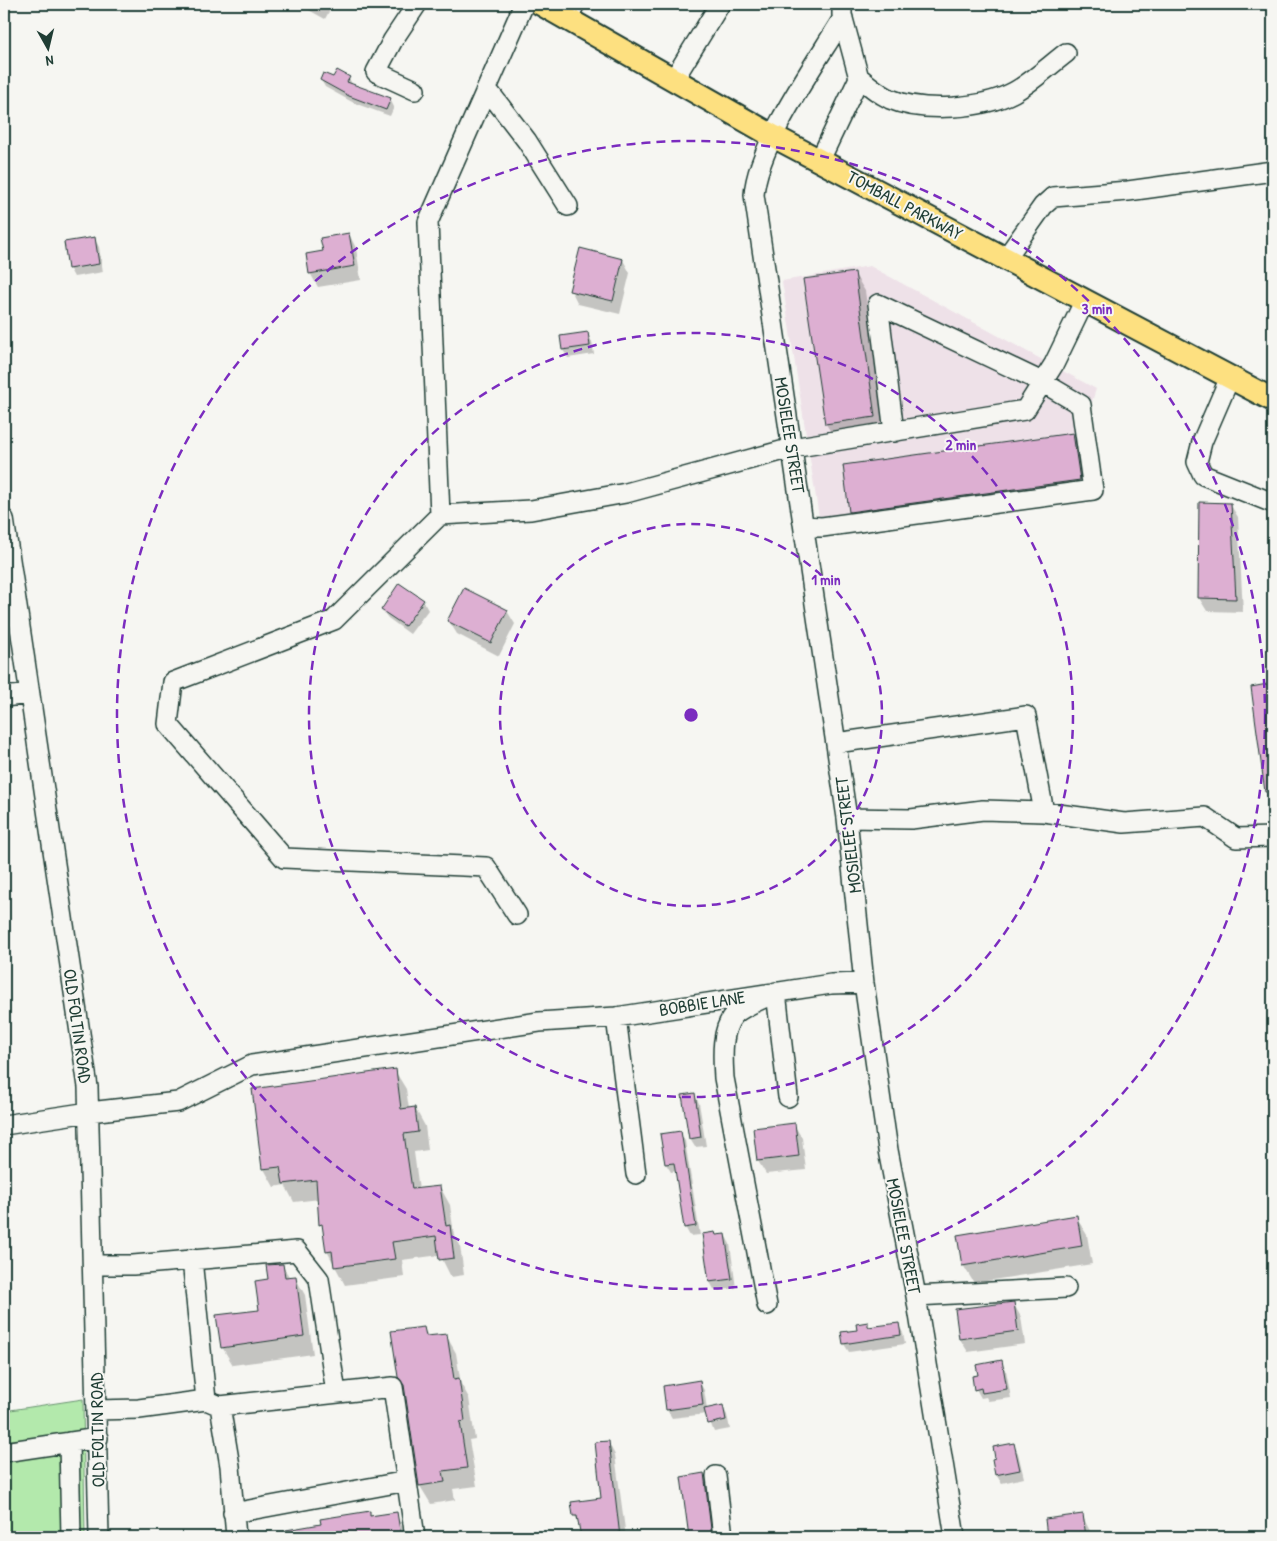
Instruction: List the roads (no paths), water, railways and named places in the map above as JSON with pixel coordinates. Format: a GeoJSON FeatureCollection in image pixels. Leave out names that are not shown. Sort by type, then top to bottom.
{"type":"FeatureCollection","features":[{"type":"Feature","properties":{"kind":"main road","name":"TOMBALL PARKWAY"},"geometry":{"type":"LineString","coordinates":[[541,4],[571,11],[674,79],[773,136],[1273,400]]}},
{"type":"Feature","properties":{"kind":"street"},"geometry":{"type":"LineString","coordinates":[[415,90],[376,72],[397,34],[417,4]]}},
{"type":"Feature","properties":{"kind":"street"},"geometry":{"type":"LineString","coordinates":[[440,515],[428,222],[524,4]]}},
{"type":"Feature","properties":{"kind":"street"},"geometry":{"type":"LineString","coordinates":[[674,79],[720,4]]}},
{"type":"Feature","properties":{"kind":"street"},"geometry":{"type":"LineString","coordinates":[[842,11],[858,77],[875,91],[891,99],[911,105],[941,108],[967,105],[1013,93],[1066,53]]}},
{"type":"Feature","properties":{"kind":"street","name":"MOSIELEE STREET"},"geometry":{"type":"LineString","coordinates":[[842,11],[773,136],[755,178],[754,195],[847,818],[864,983],[888,1150],[916,1296],[955,1537]]}},
{"type":"Feature","properties":{"kind":"street"},"geometry":{"type":"LineString","coordinates":[[820,160],[858,77]]}},
{"type":"Feature","properties":{"kind":"street"},"geometry":{"type":"LineString","coordinates":[[486,89],[527,141],[568,206]]}},
{"type":"Feature","properties":{"kind":"street"},"geometry":{"type":"LineString","coordinates":[[1006,258],[1043,206],[1053,198],[1136,190],[1273,171]]}},
{"type":"Feature","properties":{"kind":"street"},"geometry":{"type":"LineString","coordinates":[[517,915],[486,867],[284,858],[168,724],[173,682],[334,620],[440,515],[531,510],[626,493],[792,448],[1025,410],[1042,382],[1085,300]]}},
{"type":"Feature","properties":{"kind":"street"},"geometry":{"type":"LineString","coordinates":[[804,526],[822,527],[1093,490],[1081,405],[1042,382],[878,304],[894,432]]}},
{"type":"Feature","properties":{"kind":"street"},"geometry":{"type":"LineString","coordinates":[[1230,378],[1202,442],[1197,462],[1203,475],[1273,502]]}},
{"type":"Feature","properties":{"kind":"street","name":"OLD FOLTIN ROAD"},"geometry":{"type":"LineString","coordinates":[[4,519],[88,1087],[94,1265],[99,1537]]}},
{"type":"Feature","properties":{"kind":"street"},"geometry":{"type":"LineString","coordinates":[[4,697],[30,694]]}},
{"type":"Feature","properties":{"kind":"street"},"geometry":{"type":"LineString","coordinates":[[836,743],[1026,716],[1044,812]]}},
{"type":"Feature","properties":{"kind":"street"},"geometry":{"type":"LineString","coordinates":[[847,818],[911,818],[984,810],[1044,812],[1124,823],[1205,817],[1236,838],[1273,837]]}},
{"type":"Feature","properties":{"kind":"street","name":"BOBBIE LANE"},"geometry":{"type":"LineString","coordinates":[[4,1126],[89,1112],[178,1102],[252,1066],[539,1022],[616,1016],[831,984],[864,983]]}},
{"type":"Feature","properties":{"kind":"street"},"geometry":{"type":"LineString","coordinates":[[767,1305],[724,1078],[723,1053],[726,1032],[734,1015],[776,992],[788,1097]]}},
{"type":"Feature","properties":{"kind":"street"},"geometry":{"type":"LineString","coordinates":[[616,1016],[636,1174]]}},
{"type":"Feature","properties":{"kind":"street"},"geometry":{"type":"LineString","coordinates":[[94,1265],[133,1265],[297,1251],[319,1279],[336,1393]]}},
{"type":"Feature","properties":{"kind":"street"},"geometry":{"type":"LineString","coordinates":[[192,1259],[213,1403],[230,1466],[236,1537]]}},
{"type":"Feature","properties":{"kind":"street"},"geometry":{"type":"LineString","coordinates":[[916,1296],[1066,1288]]}},
{"type":"Feature","properties":{"kind":"street"},"geometry":{"type":"LineString","coordinates":[[96,1410],[138,1409],[393,1387],[415,1537]]}},
{"type":"Feature","properties":{"kind":"street"},"geometry":{"type":"LineString","coordinates":[[4,1452],[98,1438]]}},
{"type":"Feature","properties":{"kind":"street"},"geometry":{"type":"LineString","coordinates":[[69,1442],[71,1537]]}},
{"type":"Feature","properties":{"kind":"street"},"geometry":{"type":"LineString","coordinates":[[716,1476],[724,1537]]}},
{"type":"Feature","properties":{"kind":"street"},"geometry":{"type":"LineString","coordinates":[[233,1513],[407,1481]]}}]}
